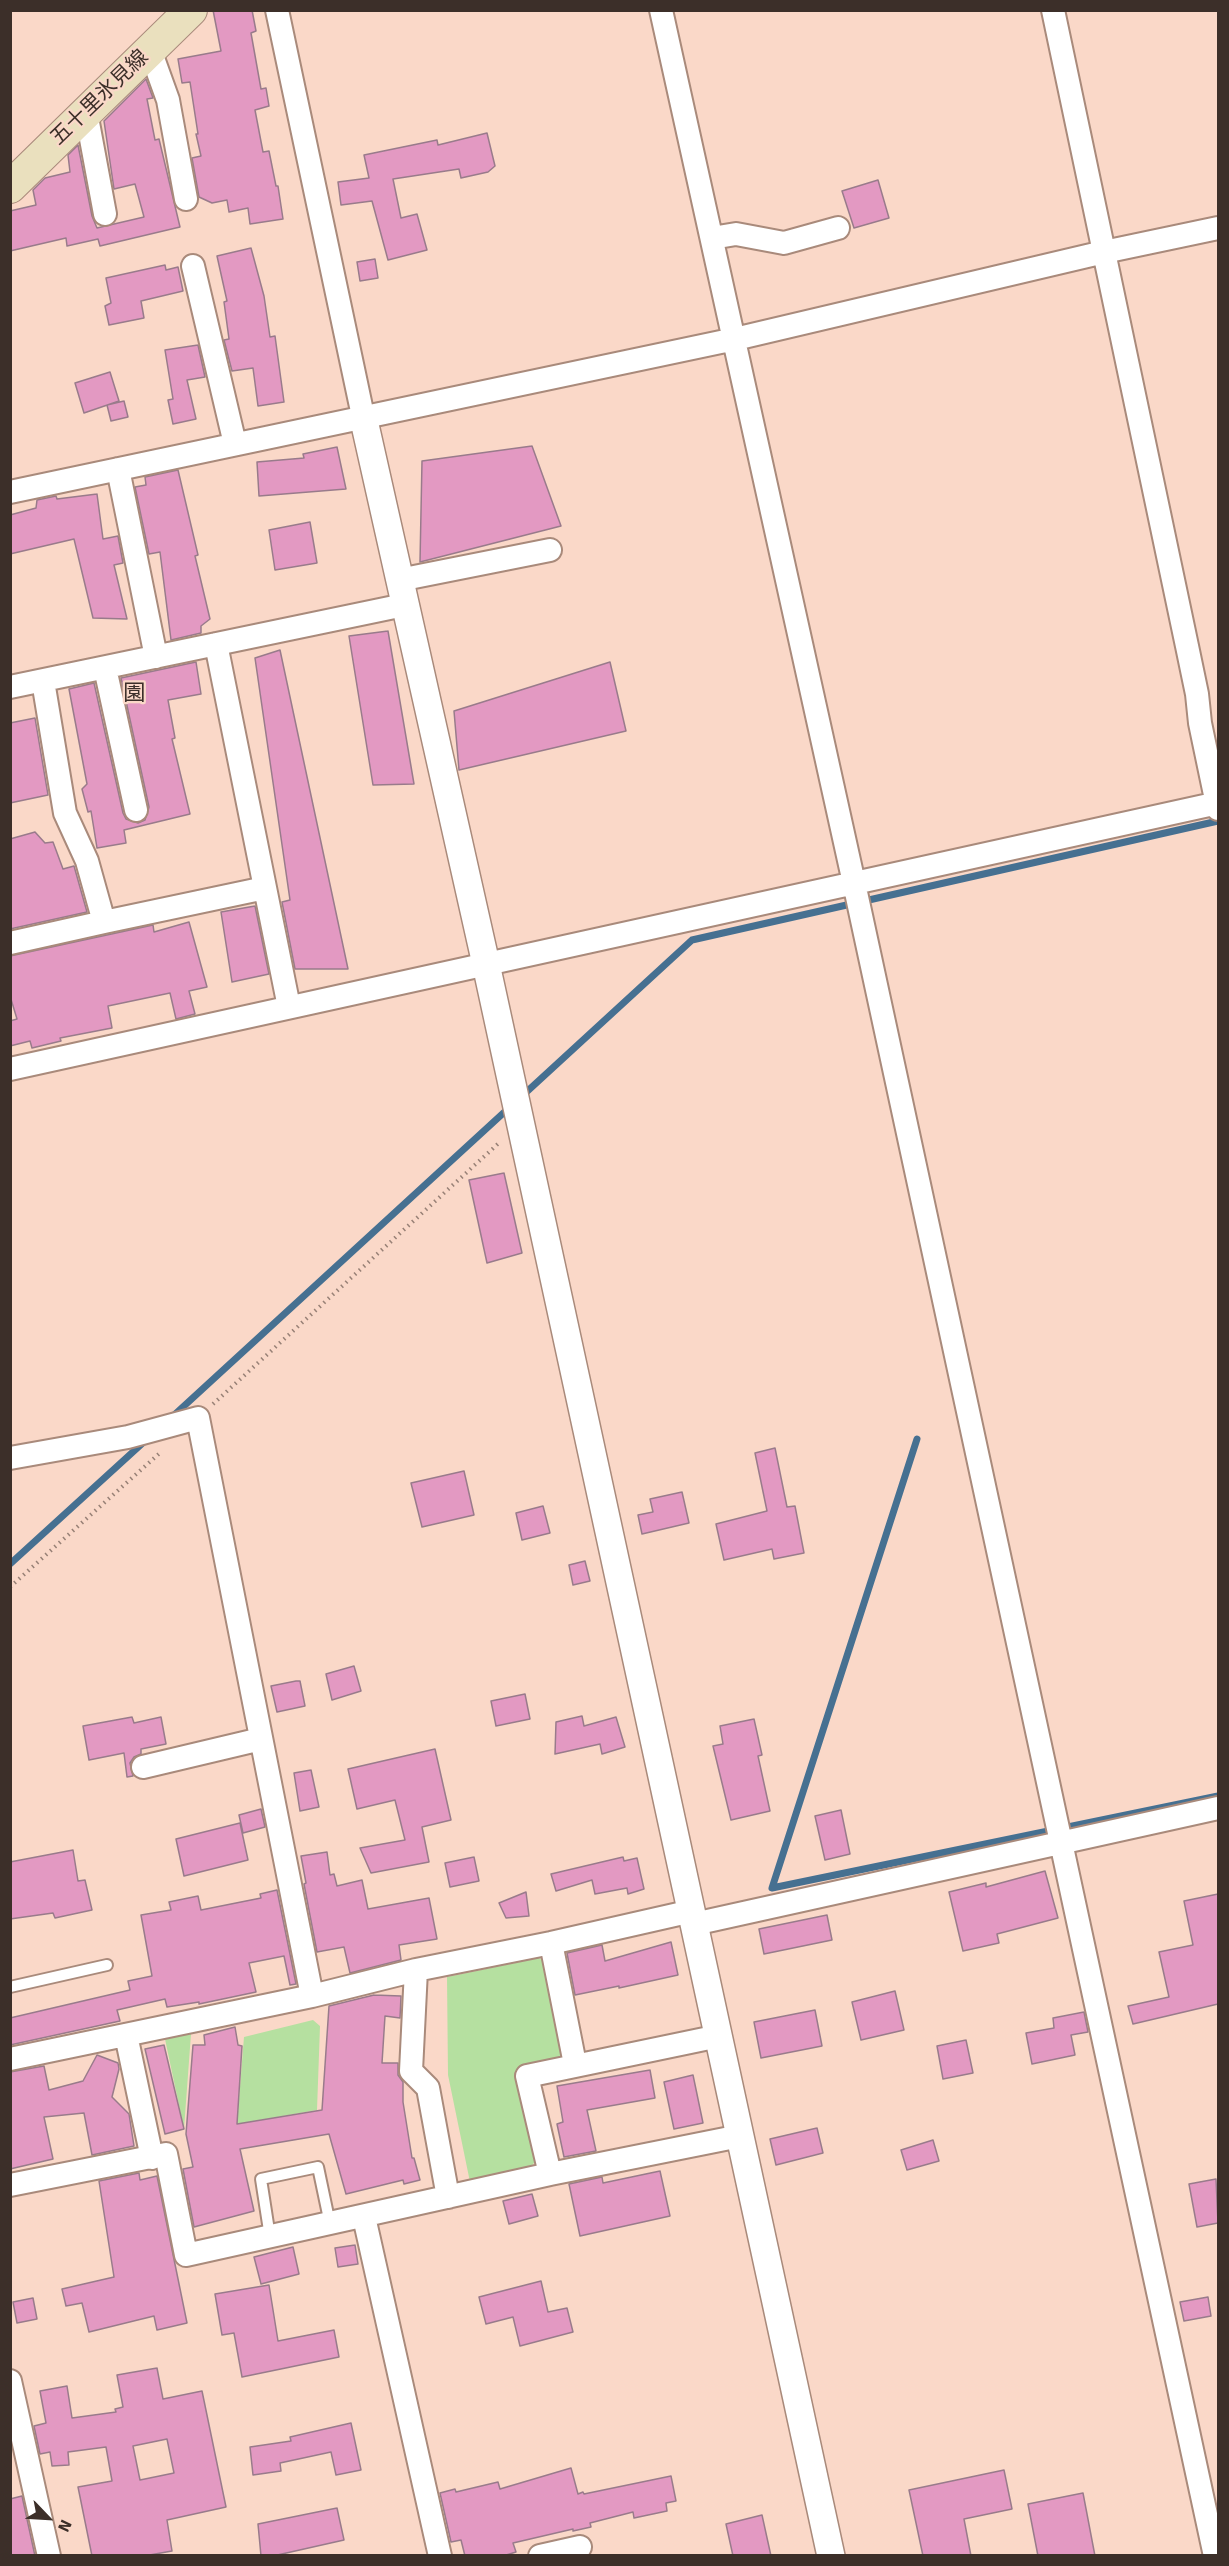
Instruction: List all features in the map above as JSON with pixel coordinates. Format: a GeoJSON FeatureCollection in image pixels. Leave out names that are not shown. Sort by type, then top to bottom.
{"type":"FeatureCollection","features":[{"type":"Feature","properties":{"kind":"main road","name":"五十里氷見線"},"geometry":{"type":"LineString","coordinates":[[10,188],[191,10]]}},
{"type":"Feature","properties":{"kind":"street"},"geometry":{"type":"LineString","coordinates":[[277,10],[401,592],[486,964],[831,2556]]}},
{"type":"Feature","properties":{"kind":"street"},"geometry":{"type":"LineString","coordinates":[[660,10],[735,339],[854,883],[1060,1842],[1211,2505],[1215,2556]]}},
{"type":"Feature","properties":{"kind":"street"},"geometry":{"type":"LineString","coordinates":[[10,1069],[1218,805],[1200,723],[1197,694],[1053,10]]}},
{"type":"Feature","properties":{"kind":"street"},"geometry":{"type":"LineString","coordinates":[[150,50],[168,100],[186,199]]}},
{"type":"Feature","properties":{"kind":"street"},"geometry":{"type":"LineString","coordinates":[[86,112],[105,214]]}},
{"type":"Feature","properties":{"kind":"street"},"geometry":{"type":"LineString","coordinates":[[712,238],[736,234],[784,243],[838,228]]}},
{"type":"Feature","properties":{"kind":"street"},"geometry":{"type":"LineString","coordinates":[[10,492],[735,339],[1104,252],[1218,228]]}},
{"type":"Feature","properties":{"kind":"street"},"geometry":{"type":"LineString","coordinates":[[193,266],[235,444]]}},
{"type":"Feature","properties":{"kind":"street"},"geometry":{"type":"LineString","coordinates":[[117,469],[156,657]]}},
{"type":"Feature","properties":{"kind":"street"},"geometry":{"type":"LineString","coordinates":[[10,687],[216,644],[550,550]]}},
{"type":"Feature","properties":{"kind":"street"},"geometry":{"type":"LineString","coordinates":[[216,644],[289,1007]]}},
{"type":"Feature","properties":{"kind":"street"},"geometry":{"type":"LineString","coordinates":[[105,668],[136,810]]}},
{"type":"Feature","properties":{"kind":"street"},"geometry":{"type":"LineString","coordinates":[[43,681],[66,813],[87,861],[104,922]]}},
{"type":"Feature","properties":{"kind":"street"},"geometry":{"type":"LineString","coordinates":[[10,943],[266,888]]}},
{"type":"Feature","properties":{"kind":"street"},"geometry":{"type":"LineString","coordinates":[[10,1458],[128,1437],[198,1418],[312,1996]]}},
{"type":"Feature","properties":{"kind":"street"},"geometry":{"type":"LineString","coordinates":[[143,1767],[261,1739]]}},
{"type":"Feature","properties":{"kind":"street"},"geometry":{"type":"LineString","coordinates":[[10,2059],[312,1996],[416,1970],[693,1918],[1218,1808]]}},
{"type":"Feature","properties":{"kind":"street"},"geometry":{"type":"LineString","coordinates":[[551,1943],[575,2064]]}},
{"type":"Feature","properties":{"kind":"street"},"geometry":{"type":"LineString","coordinates":[[416,1970],[411,2071],[428,2088],[448,2197]]}},
{"type":"Feature","properties":{"kind":"street"},"geometry":{"type":"LineString","coordinates":[[126,2035],[152,2158]]}},
{"type":"Feature","properties":{"kind":"street"},"geometry":{"type":"LineString","coordinates":[[550,2174],[527,2076],[575,2064],[719,2036]]}},
{"type":"Feature","properties":{"kind":"street"},"geometry":{"type":"LineString","coordinates":[[10,2185],[166,2154],[186,2255],[550,2174],[740,2136]]}},
{"type":"Feature","properties":{"kind":"street"},"geometry":{"type":"LineString","coordinates":[[364,2217],[440,2556]]}},
{"type":"Feature","properties":{"kind":"street"},"geometry":{"type":"LineString","coordinates":[[10,2381],[49,2556]]}},
{"type":"Feature","properties":{"kind":"street"},"geometry":{"type":"LineString","coordinates":[[540,2556],[580,2547]]}},
{"type":"Feature","properties":{"kind":"lane"},"geometry":{"type":"LineString","coordinates":[[10,1987],[107,1965]]}},
{"type":"Feature","properties":{"kind":"lane"},"geometry":{"type":"LineString","coordinates":[[270,2237],[261,2179],[318,2167],[330,2224]]}},
{"type":"Feature","properties":{"kind":"path"},"geometry":{"type":"LineString","coordinates":[[198,1418],[520,1123]]}},
{"type":"Feature","properties":{"kind":"path"},"geometry":{"type":"LineString","coordinates":[[10,1587],[164,1449]]}},
{"type":"Feature","properties":{"kind":"green space"},"geometry":{"type":"Polygon","coordinates":[[[539,1958],[547,1964],[564,2049],[560,2059],[520,2069],[538,2158],[529,2169],[470,2182],[448,2075],[447,1977],[539,1958]]]}},
{"type":"Feature","properties":{"kind":"green space"},"geometry":{"type":"Polygon","coordinates":[[[313,2020],[320,2026],[317,2110],[237,2124],[244,2037],[313,2020]]]}},
{"type":"Feature","properties":{"kind":"green space"},"geometry":{"type":"Polygon","coordinates":[[[191,2034],[184,2129],[165,2039],[191,2034]]]}},
{"type":"Feature","properties":{"kind":"building"},"geometry":{"type":"Polygon","coordinates":[[[213,10],[252,10],[256,31],[251,33],[261,89],[266,88],[269,106],[255,110],[263,152],[269,151],[276,186],[278,186],[283,219],[250,224],[248,208],[229,212],[227,200],[212,203],[199,197],[192,158],[201,156],[196,134],[198,134],[190,82],[182,83],[178,59],[221,51],[213,10]]]}},
{"type":"Feature","properties":{"kind":"building"},"geometry":{"type":"Polygon","coordinates":[[[146,79],[153,98],[147,99],[155,140],[159,139],[180,227],[100,246],[98,239],[67,246],[66,238],[10,251],[10,211],[36,205],[33,190],[45,178],[70,172],[68,155],[78,145],[92,216],[97,228],[144,217],[135,184],[114,189],[104,121],[146,79]]]}},
{"type":"Feature","properties":{"kind":"building"},"geometry":{"type":"Polygon","coordinates":[[[487,133],[495,166],[488,172],[461,178],[459,169],[393,179],[401,218],[417,214],[427,250],[388,260],[372,201],[341,205],[338,182],[369,178],[364,155],[437,140],[438,145],[487,133]]]}},
{"type":"Feature","properties":{"kind":"building"},"geometry":{"type":"Polygon","coordinates":[[[878,180],[889,218],[854,228],[842,191],[878,180]]]}},
{"type":"Feature","properties":{"kind":"building"},"geometry":{"type":"Polygon","coordinates":[[[251,248],[264,296],[270,337],[275,336],[284,402],[258,406],[253,368],[232,371],[224,340],[229,339],[224,302],[227,301],[217,256],[251,248]]]}},
{"type":"Feature","properties":{"kind":"building"},"geometry":{"type":"Polygon","coordinates":[[[375,259],[378,278],[360,281],[357,262],[375,259]]]}},
{"type":"Feature","properties":{"kind":"building"},"geometry":{"type":"Polygon","coordinates":[[[165,265],[166,270],[178,267],[183,291],[141,301],[144,318],[109,325],[105,306],[111,303],[106,278],[165,265]]]}},
{"type":"Feature","properties":{"kind":"building"},"geometry":{"type":"Polygon","coordinates":[[[198,345],[205,377],[187,380],[196,419],[173,424],[168,400],[173,399],[165,350],[198,345]]]}},
{"type":"Feature","properties":{"kind":"building"},"geometry":{"type":"Polygon","coordinates":[[[110,372],[119,401],[84,413],[75,383],[110,372]]]}},
{"type":"Feature","properties":{"kind":"building"},"geometry":{"type":"Polygon","coordinates":[[[124,401],[128,417],[111,421],[107,405],[124,401]]]}},
{"type":"Feature","properties":{"kind":"building"},"geometry":{"type":"Polygon","coordinates":[[[532,446],[561,526],[420,562],[422,461],[532,446]]]}},
{"type":"Feature","properties":{"kind":"building"},"geometry":{"type":"Polygon","coordinates":[[[337,447],[346,489],[259,496],[257,462],[304,458],[303,454],[337,447]]]}},
{"type":"Feature","properties":{"kind":"building"},"geometry":{"type":"Polygon","coordinates":[[[178,470],[210,619],[201,626],[201,633],[171,640],[160,552],[149,554],[135,487],[146,485],[145,477],[178,470]]]}},
{"type":"Feature","properties":{"kind":"building"},"geometry":{"type":"Polygon","coordinates":[[[97,494],[103,539],[118,536],[123,563],[114,565],[127,619],[93,618],[74,539],[10,554],[10,515],[36,508],[37,500],[56,496],[57,499],[97,494]]]}},
{"type":"Feature","properties":{"kind":"building"},"geometry":{"type":"Polygon","coordinates":[[[310,522],[317,563],[275,570],[269,530],[310,522]]]}},
{"type":"Feature","properties":{"kind":"building"},"geometry":{"type":"Polygon","coordinates":[[[388,631],[414,784],[373,785],[349,636],[388,631]]]}},
{"type":"Feature","properties":{"kind":"building"},"geometry":{"type":"Polygon","coordinates":[[[280,650],[348,969],[295,969],[282,902],[290,900],[255,658],[280,650]]]}},
{"type":"Feature","properties":{"kind":"building"},"geometry":{"type":"Polygon","coordinates":[[[196,662],[201,694],[168,700],[175,738],[172,739],[190,814],[124,830],[126,843],[97,848],[91,811],[88,812],[82,789],[87,784],[69,689],[94,683],[123,813],[126,819],[138,823],[145,820],[149,807],[121,678],[196,662]]]}},
{"type":"Feature","properties":{"kind":"building"},"geometry":{"type":"Polygon","coordinates":[[[610,662],[626,731],[459,770],[454,711],[610,662]]]}},
{"type":"Feature","properties":{"kind":"building"},"geometry":{"type":"Polygon","coordinates":[[[35,718],[48,795],[10,803],[10,723],[35,718]]]}},
{"type":"Feature","properties":{"kind":"building"},"geometry":{"type":"Polygon","coordinates":[[[35,832],[45,843],[53,842],[63,869],[74,866],[87,912],[10,929],[10,839],[35,832]]]}},
{"type":"Feature","properties":{"kind":"building"},"geometry":{"type":"Polygon","coordinates":[[[255,906],[269,974],[232,982],[221,912],[255,906]]]}},
{"type":"Feature","properties":{"kind":"building"},"geometry":{"type":"Polygon","coordinates":[[[189,922],[207,987],[189,991],[195,1014],[176,1019],[170,993],[108,1006],[112,1028],[60,1038],[61,1041],[32,1048],[30,1041],[10,1046],[10,1021],[17,1019],[10,996],[10,956],[153,925],[154,932],[189,922]]]}},
{"type":"Feature","properties":{"kind":"building"},"geometry":{"type":"Polygon","coordinates":[[[504,1173],[522,1253],[487,1263],[469,1180],[504,1173]]]}},
{"type":"Feature","properties":{"kind":"building"},"geometry":{"type":"Polygon","coordinates":[[[775,1448],[787,1507],[795,1506],[804,1553],[774,1559],[772,1549],[724,1560],[716,1524],[767,1511],[755,1453],[775,1448]]]}},
{"type":"Feature","properties":{"kind":"building"},"geometry":{"type":"Polygon","coordinates":[[[464,1471],[474,1515],[422,1527],[411,1483],[464,1471]]]}},
{"type":"Feature","properties":{"kind":"building"},"geometry":{"type":"Polygon","coordinates":[[[682,1492],[689,1523],[642,1534],[638,1515],[653,1512],[650,1499],[682,1492]]]}},
{"type":"Feature","properties":{"kind":"building"},"geometry":{"type":"Polygon","coordinates":[[[543,1506],[550,1533],[522,1540],[516,1513],[543,1506]]]}},
{"type":"Feature","properties":{"kind":"building"},"geometry":{"type":"Polygon","coordinates":[[[585,1561],[590,1581],[573,1585],[569,1565],[585,1561]]]}},
{"type":"Feature","properties":{"kind":"building"},"geometry":{"type":"Polygon","coordinates":[[[354,1666],[361,1691],[332,1700],[326,1674],[354,1666]]]}},
{"type":"Feature","properties":{"kind":"building"},"geometry":{"type":"Polygon","coordinates":[[[300,1681],[305,1706],[277,1712],[271,1686],[300,1681]]]}},
{"type":"Feature","properties":{"kind":"building"},"geometry":{"type":"Polygon","coordinates":[[[525,1694],[530,1719],[496,1726],[491,1701],[525,1694]]]}},
{"type":"Feature","properties":{"kind":"building"},"geometry":{"type":"Polygon","coordinates":[[[582,1716],[584,1726],[616,1717],[625,1747],[602,1754],[600,1744],[555,1754],[556,1722],[582,1716]]]}},
{"type":"Feature","properties":{"kind":"building"},"geometry":{"type":"Polygon","coordinates":[[[132,1717],[134,1723],[161,1717],[166,1744],[141,1749],[141,1754],[134,1757],[130,1763],[133,1776],[127,1777],[124,1753],[89,1760],[83,1726],[132,1717]]]}},
{"type":"Feature","properties":{"kind":"building"},"geometry":{"type":"Polygon","coordinates":[[[754,1719],[762,1755],[758,1756],[770,1811],[731,1820],[713,1746],[723,1744],[720,1726],[754,1719]]]}},
{"type":"Feature","properties":{"kind":"building"},"geometry":{"type":"Polygon","coordinates":[[[435,1749],[451,1820],[422,1827],[429,1862],[371,1873],[360,1848],[405,1840],[395,1800],[357,1809],[348,1769],[435,1749]]]}},
{"type":"Feature","properties":{"kind":"building"},"geometry":{"type":"Polygon","coordinates":[[[311,1770],[319,1807],[300,1811],[294,1773],[311,1770]]]}},
{"type":"Feature","properties":{"kind":"building"},"geometry":{"type":"Polygon","coordinates":[[[261,1809],[265,1827],[243,1833],[239,1815],[261,1809]]]}},
{"type":"Feature","properties":{"kind":"building"},"geometry":{"type":"Polygon","coordinates":[[[841,1810],[850,1854],[825,1860],[815,1816],[841,1810]]]}},
{"type":"Feature","properties":{"kind":"building"},"geometry":{"type":"Polygon","coordinates":[[[240,1823],[248,1860],[184,1876],[176,1839],[240,1823]]]}},
{"type":"Feature","properties":{"kind":"building"},"geometry":{"type":"Polygon","coordinates":[[[73,1850],[78,1881],[85,1880],[92,1910],[55,1918],[53,1913],[10,1919],[10,1862],[73,1850]]]}},
{"type":"Feature","properties":{"kind":"building"},"geometry":{"type":"Polygon","coordinates":[[[327,1852],[330,1875],[334,1874],[337,1886],[362,1880],[368,1909],[429,1898],[437,1939],[399,1945],[401,1960],[350,1973],[344,1947],[317,1952],[301,1856],[327,1852]]]}},
{"type":"Feature","properties":{"kind":"building"},"geometry":{"type":"Polygon","coordinates":[[[474,1857],[479,1881],[450,1887],[445,1863],[474,1857]]]}},
{"type":"Feature","properties":{"kind":"building"},"geometry":{"type":"Polygon","coordinates":[[[623,1857],[624,1861],[637,1858],[644,1889],[628,1894],[627,1888],[595,1894],[592,1880],[556,1891],[551,1874],[623,1857]]]}},
{"type":"Feature","properties":{"kind":"building"},"geometry":{"type":"Polygon","coordinates":[[[1045,1871],[1058,1918],[997,1934],[999,1943],[963,1951],[949,1892],[986,1883],[986,1887],[1045,1871]]]}},
{"type":"Feature","properties":{"kind":"building"},"geometry":{"type":"Polygon","coordinates":[[[277,1890],[296,1984],[290,1985],[284,1956],[249,1963],[256,1992],[199,2004],[199,2002],[167,2007],[165,1999],[117,2010],[120,2021],[10,2045],[10,2018],[130,1990],[128,1981],[152,1976],[141,1915],[171,1910],[169,1902],[198,1896],[201,1910],[261,1898],[260,1894],[277,1890]]]}},
{"type":"Feature","properties":{"kind":"building"},"geometry":{"type":"Polygon","coordinates":[[[526,1892],[529,1916],[506,1918],[499,1903],[526,1892]]]}},
{"type":"Feature","properties":{"kind":"building"},"geometry":{"type":"Polygon","coordinates":[[[1218,1894],[1218,2004],[1133,2024],[1128,2006],[1169,1997],[1159,1952],[1193,1945],[1184,1901],[1218,1894]]]}},
{"type":"Feature","properties":{"kind":"building"},"geometry":{"type":"Polygon","coordinates":[[[827,1915],[832,1940],[764,1954],[759,1929],[827,1915]]]}},
{"type":"Feature","properties":{"kind":"building"},"geometry":{"type":"Polygon","coordinates":[[[671,1942],[678,1975],[575,1995],[567,1953],[602,1945],[605,1961],[671,1942]]]}},
{"type":"Feature","properties":{"kind":"building"},"geometry":{"type":"Polygon","coordinates":[[[895,1991],[904,2030],[861,2040],[852,2002],[895,1991]]]}},
{"type":"Feature","properties":{"kind":"building"},"geometry":{"type":"Polygon","coordinates":[[[374,1995],[401,1996],[400,2018],[385,2016],[382,2063],[398,2063],[398,2075],[403,2082],[403,2102],[412,2158],[414,2158],[420,2180],[404,2184],[403,2180],[346,2194],[329,2134],[240,2149],[254,2211],[194,2227],[183,2169],[193,2167],[186,2134],[193,2045],[205,2045],[204,2035],[235,2027],[238,2045],[242,2046],[237,2124],[322,2110],[329,2006],[374,1995]]]}},
{"type":"Feature","properties":{"kind":"building"},"geometry":{"type":"Polygon","coordinates":[[[815,2010],[822,2046],[761,2058],[754,2022],[815,2010]]]}},
{"type":"Feature","properties":{"kind":"building"},"geometry":{"type":"Polygon","coordinates":[[[1084,2012],[1088,2032],[1071,2035],[1075,2055],[1032,2064],[1026,2033],[1054,2028],[1053,2018],[1084,2012]]]}},
{"type":"Feature","properties":{"kind":"building"},"geometry":{"type":"Polygon","coordinates":[[[966,2040],[973,2073],[943,2079],[937,2046],[966,2040]]]}},
{"type":"Feature","properties":{"kind":"building"},"geometry":{"type":"Polygon","coordinates":[[[164,2045],[184,2129],[165,2134],[145,2049],[164,2045]]]}},
{"type":"Feature","properties":{"kind":"building"},"geometry":{"type":"Polygon","coordinates":[[[97,2055],[118,2063],[119,2069],[112,2097],[129,2114],[134,2146],[92,2155],[84,2113],[44,2117],[53,2159],[10,2169],[10,2072],[44,2066],[49,2090],[83,2081],[97,2055]]]}},
{"type":"Feature","properties":{"kind":"building"},"geometry":{"type":"Polygon","coordinates":[[[650,2070],[655,2098],[587,2110],[596,2151],[564,2157],[557,2124],[563,2122],[557,2086],[650,2070]]]}},
{"type":"Feature","properties":{"kind":"building"},"geometry":{"type":"Polygon","coordinates":[[[693,2075],[703,2123],[674,2129],[664,2082],[693,2075]]]}},
{"type":"Feature","properties":{"kind":"building"},"geometry":{"type":"Polygon","coordinates":[[[817,2128],[823,2153],[776,2165],[770,2139],[817,2128]]]}},
{"type":"Feature","properties":{"kind":"building"},"geometry":{"type":"Polygon","coordinates":[[[933,2140],[939,2161],[907,2170],[901,2150],[933,2140]]]}},
{"type":"Feature","properties":{"kind":"building"},"geometry":{"type":"Polygon","coordinates":[[[660,2171],[670,2216],[580,2236],[569,2184],[602,2177],[603,2183],[660,2171]]]}},
{"type":"Feature","properties":{"kind":"building"},"geometry":{"type":"Polygon","coordinates":[[[139,2173],[140,2180],[157,2176],[187,2323],[157,2330],[154,2316],[89,2332],[82,2303],[66,2306],[62,2289],[114,2277],[99,2181],[139,2173]]]}},
{"type":"Feature","properties":{"kind":"building"},"geometry":{"type":"Polygon","coordinates":[[[1216,2179],[1218,2223],[1197,2227],[1189,2184],[1216,2179]]]}},
{"type":"Feature","properties":{"kind":"building"},"geometry":{"type":"Polygon","coordinates":[[[532,2194],[538,2216],[509,2224],[503,2201],[532,2194]]]}},
{"type":"Feature","properties":{"kind":"building"},"geometry":{"type":"Polygon","coordinates":[[[355,2245],[358,2264],[338,2267],[335,2248],[355,2245]]]}},
{"type":"Feature","properties":{"kind":"building"},"geometry":{"type":"Polygon","coordinates":[[[293,2247],[299,2274],[261,2284],[254,2257],[293,2247]]]}},
{"type":"Feature","properties":{"kind":"building"},"geometry":{"type":"Polygon","coordinates":[[[541,2281],[548,2312],[567,2308],[573,2332],[520,2346],[513,2317],[486,2324],[479,2297],[541,2281]]]}},
{"type":"Feature","properties":{"kind":"building"},"geometry":{"type":"Polygon","coordinates":[[[269,2285],[278,2341],[334,2330],[339,2357],[242,2377],[234,2333],[222,2335],[215,2294],[269,2285]]]}},
{"type":"Feature","properties":{"kind":"building"},"geometry":{"type":"Polygon","coordinates":[[[1208,2297],[1211,2316],[1184,2321],[1180,2302],[1208,2297]]]}},
{"type":"Feature","properties":{"kind":"building"},"geometry":{"type":"Polygon","coordinates":[[[33,2298],[37,2319],[17,2323],[13,2302],[33,2298]]]}},
{"type":"Feature","properties":{"kind":"building"},"geometry":{"type":"Polygon","coordinates":[[[157,2368],[163,2399],[202,2391],[226,2507],[167,2520],[172,2551],[144,2556],[92,2556],[78,2487],[112,2481],[106,2447],[68,2452],[69,2465],[52,2466],[50,2452],[40,2454],[34,2426],[46,2423],[40,2391],[67,2386],[72,2418],[116,2412],[115,2409],[123,2407],[117,2375],[157,2368]],[[167,2439],[133,2446],[140,2480],[174,2473],[167,2439]]]}},
{"type":"Feature","properties":{"kind":"building"},"geometry":{"type":"Polygon","coordinates":[[[351,2423],[361,2470],[336,2475],[331,2452],[280,2463],[281,2471],[253,2475],[250,2447],[291,2441],[290,2437],[351,2423]]]}},
{"type":"Feature","properties":{"kind":"building"},"geometry":{"type":"Polygon","coordinates":[[[571,2468],[578,2494],[671,2476],[676,2501],[666,2503],[667,2511],[634,2518],[633,2512],[590,2523],[591,2527],[513,2543],[516,2552],[503,2556],[465,2556],[461,2540],[451,2542],[440,2493],[455,2489],[456,2492],[498,2482],[500,2489],[571,2468]]]}},
{"type":"Feature","properties":{"kind":"building"},"geometry":{"type":"Polygon","coordinates":[[[1004,2470],[1012,2509],[964,2519],[971,2556],[923,2556],[909,2490],[1004,2470]]]}},
{"type":"Feature","properties":{"kind":"building"},"geometry":{"type":"Polygon","coordinates":[[[1083,2493],[1095,2556],[1038,2556],[1028,2504],[1083,2493]]]}},
{"type":"Feature","properties":{"kind":"building"},"geometry":{"type":"Polygon","coordinates":[[[22,2496],[35,2556],[10,2556],[10,2499],[22,2496]]]}},
{"type":"Feature","properties":{"kind":"building"},"geometry":{"type":"Polygon","coordinates":[[[337,2508],[344,2540],[273,2556],[261,2556],[258,2524],[337,2508]]]}},
{"type":"Feature","properties":{"kind":"building"},"geometry":{"type":"Polygon","coordinates":[[[762,2515],[771,2556],[733,2556],[726,2524],[762,2515]]]}},
{"type":"Feature","properties":{"kind":"waterway"},"geometry":{"type":"LineString","coordinates":[[521,1097],[692,940],[1218,821]]}},
{"type":"Feature","properties":{"kind":"waterway"},"geometry":{"type":"LineString","coordinates":[[172,1417],[511,1106]]}},
{"type":"Feature","properties":{"kind":"waterway"},"geometry":{"type":"LineString","coordinates":[[917,1439],[772,1888],[1218,1796]]}},
{"type":"Feature","properties":{"kind":"waterway"},"geometry":{"type":"LineString","coordinates":[[10,1564],[146,1440]]}},
{"type":"Feature","properties":{"kind":"district","name":"園"},"geometry":{"type":"Point","coordinates":[134,694]}}]}
